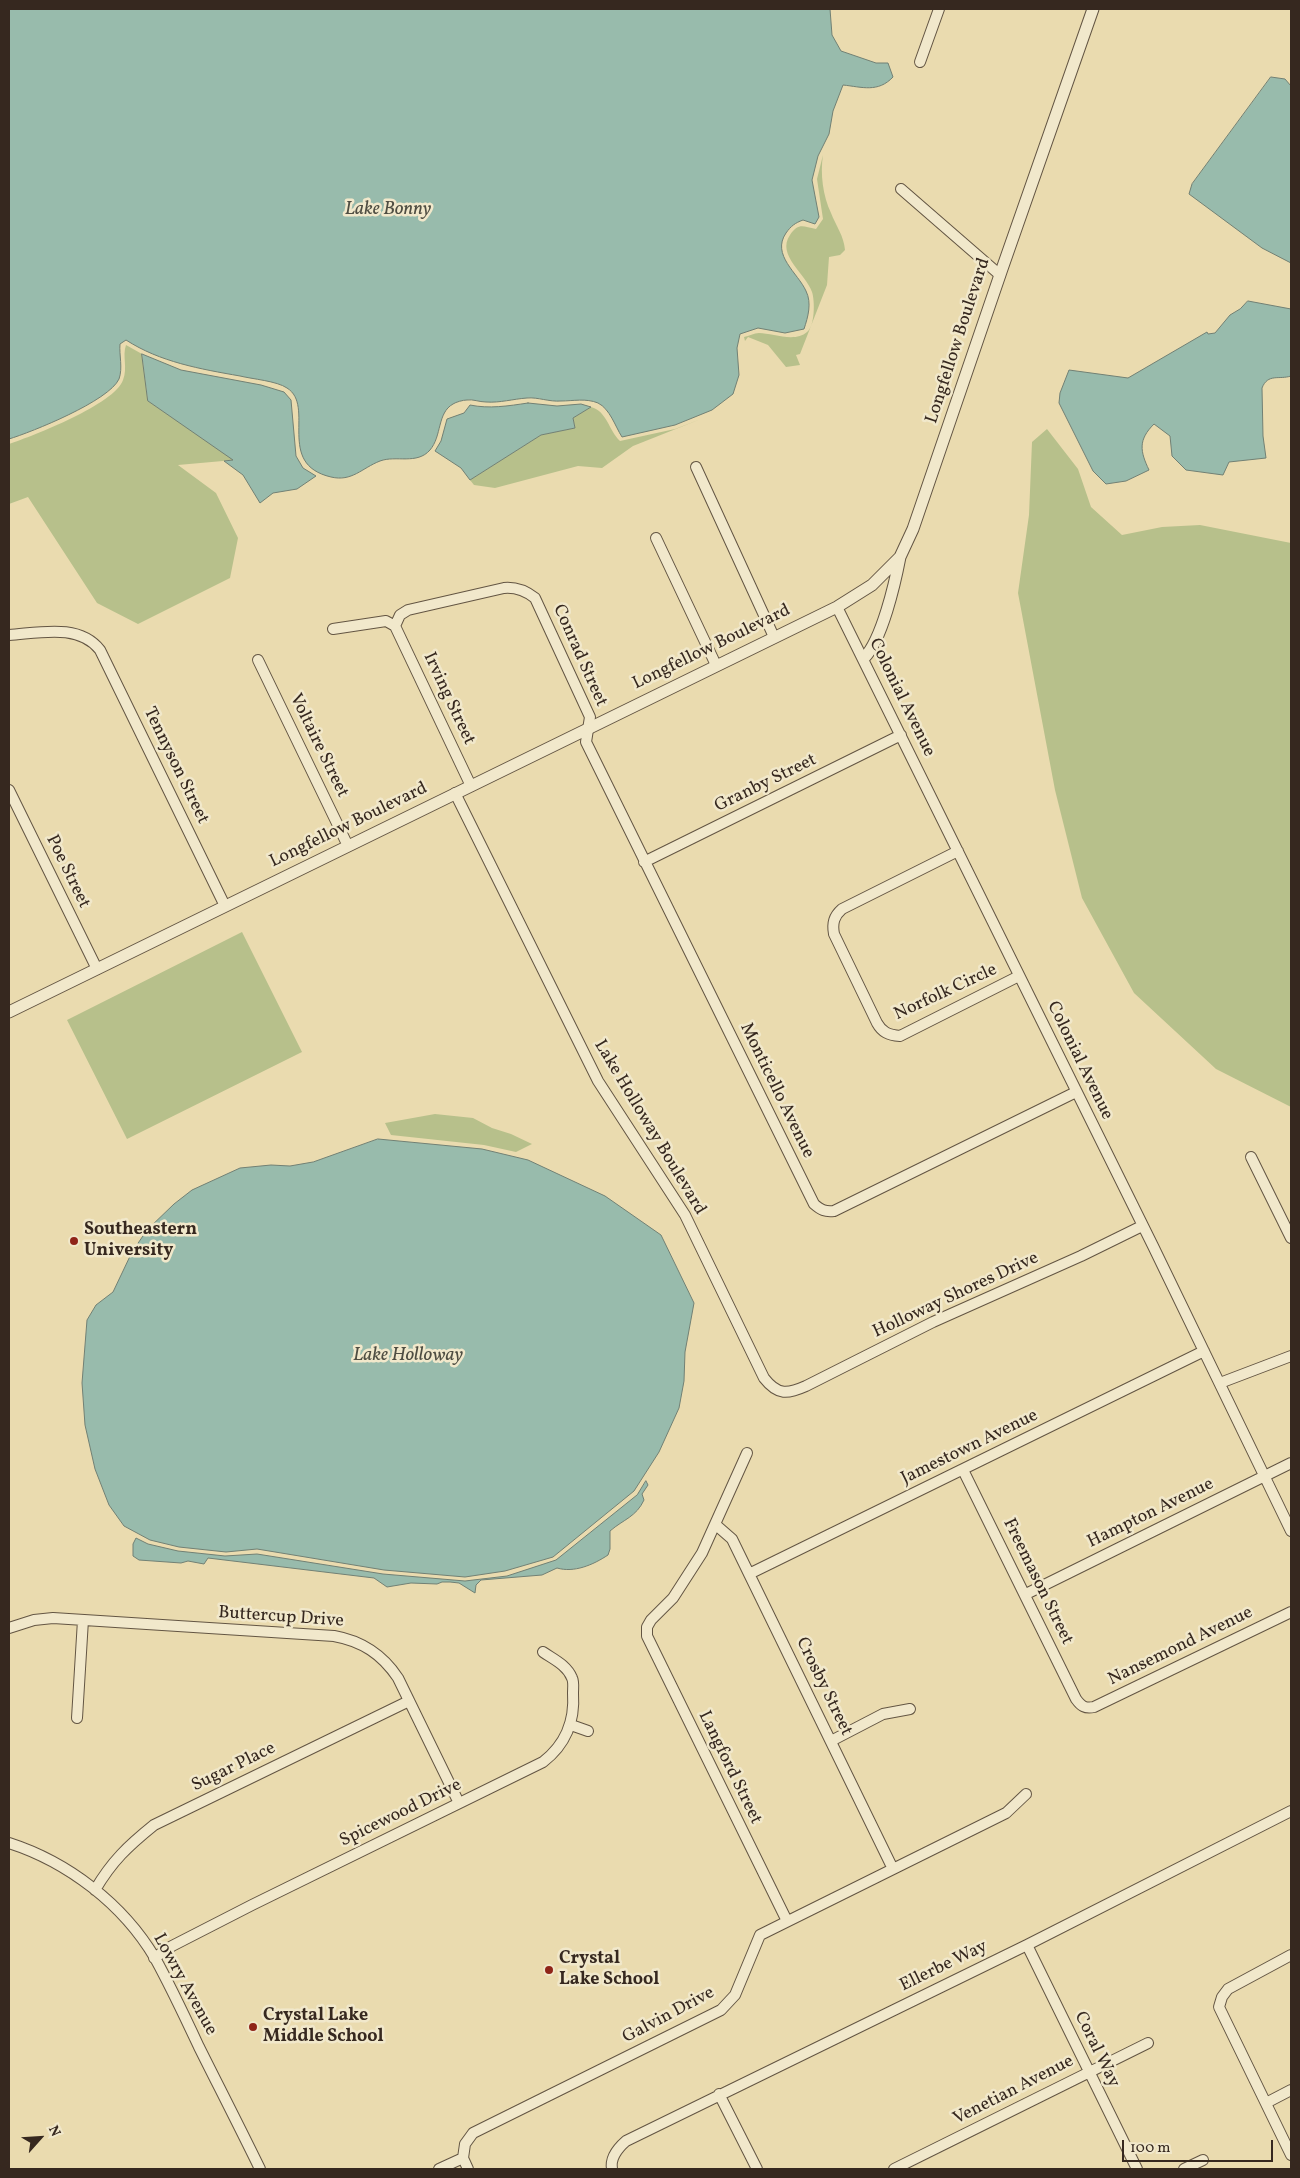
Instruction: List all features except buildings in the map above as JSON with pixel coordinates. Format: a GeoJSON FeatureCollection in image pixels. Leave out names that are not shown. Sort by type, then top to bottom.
{"type":"FeatureCollection","features":[{"type":"Feature","properties":{"kind":"street"},"geometry":{"type":"LineString","coordinates":[[920,62],[939,9]]}},
{"type":"Feature","properties":{"kind":"street","name":"Longfellow Boulevard"},"geometry":{"type":"LineString","coordinates":[[9,1012],[837,607],[872,585],[900,558],[913,529],[1093,9]]}},
{"type":"Feature","properties":{"kind":"street"},"geometry":{"type":"LineString","coordinates":[[901,189],[1000,275]]}},
{"type":"Feature","properties":{"kind":"street"},"geometry":{"type":"LineString","coordinates":[[696,467],[774,637]]}},
{"type":"Feature","properties":{"kind":"street"},"geometry":{"type":"LineString","coordinates":[[656,538],[716,665]]}},
{"type":"Feature","properties":{"kind":"street"},"geometry":{"type":"LineString","coordinates":[[864,658],[872,651],[896,579],[900,558]]}},
{"type":"Feature","properties":{"kind":"street","name":"Conrad Street"},"geometry":{"type":"LineString","coordinates":[[395,626],[400,616],[408,610],[504,588],[528,592],[535,598],[590,717],[588,729]]}},
{"type":"Feature","properties":{"kind":"street","name":"Colonial Avenue"},"geometry":{"type":"LineString","coordinates":[[837,607],[864,658],[1291,1531]]}},
{"type":"Feature","properties":{"kind":"street"},"geometry":{"type":"LineString","coordinates":[[333,629],[386,621],[395,626]]}},
{"type":"Feature","properties":{"kind":"street","name":"Irving Street"},"geometry":{"type":"LineString","coordinates":[[395,626],[471,786]]}},
{"type":"Feature","properties":{"kind":"street","name":"Tennyson Street"},"geometry":{"type":"LineString","coordinates":[[9,635],[75,633],[94,642],[100,650],[224,906]]}},
{"type":"Feature","properties":{"kind":"street","name":"Voltaire Street"},"geometry":{"type":"LineString","coordinates":[[258,660],[348,846]]}},
{"type":"Feature","properties":{"kind":"street","name":"Monticello Avenue"},"geometry":{"type":"LineString","coordinates":[[588,729],[586,742],[814,1204],[819,1209],[826,1212],[834,1210],[1076,1092]]}},
{"type":"Feature","properties":{"kind":"street","name":"Granby Street"},"geometry":{"type":"LineString","coordinates":[[644,862],[901,735]]}},
{"type":"Feature","properties":{"kind":"street","name":"Poe Street"},"geometry":{"type":"LineString","coordinates":[[9,790],[97,969]]}},
{"type":"Feature","properties":{"kind":"street","name":"Lake Holloway Boulevard"},"geometry":{"type":"LineString","coordinates":[[455,793],[598,1081],[685,1215],[764,1378],[771,1388],[782,1392]]}},
{"type":"Feature","properties":{"kind":"street","name":"Norfolk Circle"},"geometry":{"type":"LineString","coordinates":[[958,851],[842,909],[836,914],[833,928],[834,934],[877,1023],[881,1030],[890,1035],[900,1036],[1019,976]]}},
{"type":"Feature","properties":{"kind":"street"},"geometry":{"type":"LineString","coordinates":[[1251,1157],[1291,1238]]}},
{"type":"Feature","properties":{"kind":"street","name":"Holloway Shores Drive"},"geometry":{"type":"LineString","coordinates":[[782,1392],[792,1392],[806,1386],[933,1322],[1082,1256],[1142,1226]]}},
{"type":"Feature","properties":{"kind":"street","name":"Jamestown Avenue"},"geometry":{"type":"LineString","coordinates":[[749,1574],[1204,1351]]}},
{"type":"Feature","properties":{"kind":"street"},"geometry":{"type":"LineString","coordinates":[[1220,1383],[1291,1356]]}},
{"type":"Feature","properties":{"kind":"street"},"geometry":{"type":"LineString","coordinates":[[716,1525],[747,1453]]}},
{"type":"Feature","properties":{"kind":"street","name":"Hampton Avenue"},"geometry":{"type":"LineString","coordinates":[[1026,1594],[1291,1463]]}},
{"type":"Feature","properties":{"kind":"street","name":"Freemason Street"},"geometry":{"type":"LineString","coordinates":[[963,1470],[1026,1594],[1076,1699],[1084,1707]]}},
{"type":"Feature","properties":{"kind":"street","name":"Crosby Street"},"geometry":{"type":"LineString","coordinates":[[716,1525],[732,1539],[893,1868]]}},
{"type":"Feature","properties":{"kind":"street","name":"Langford Street"},"geometry":{"type":"LineString","coordinates":[[716,1525],[688,1578],[673,1598],[646,1627],[650,1644],[787,1921]]}},
{"type":"Feature","properties":{"kind":"street","name":"Nansemond Avenue"},"geometry":{"type":"LineString","coordinates":[[1084,1707],[1094,1707],[1291,1612]]}},
{"type":"Feature","properties":{"kind":"street","name":"Buttercup Drive"},"geometry":{"type":"LineString","coordinates":[[9,1628],[34,1620],[53,1618],[348,1638],[376,1653],[390,1666],[459,1803]]}},
{"type":"Feature","properties":{"kind":"street"},"geometry":{"type":"LineString","coordinates":[[76,1718],[83,1620]]}},
{"type":"Feature","properties":{"kind":"street","name":"Spicewood Drive"},"geometry":{"type":"LineString","coordinates":[[154,1958],[199,1932],[543,1762],[562,1742],[570,1725],[574,1701],[572,1679],[565,1668],[543,1652]]}},
{"type":"Feature","properties":{"kind":"street","name":"Sugar Place"},"geometry":{"type":"LineString","coordinates":[[95,1890],[107,1870],[124,1850],[154,1826],[409,1701]]}},
{"type":"Feature","properties":{"kind":"street"},"geometry":{"type":"LineString","coordinates":[[831,1741],[883,1714],[910,1709]]}},
{"type":"Feature","properties":{"kind":"street"},"geometry":{"type":"LineString","coordinates":[[570,1725],[588,1731]]}},
{"type":"Feature","properties":{"kind":"street","name":"Galvin Drive"},"geometry":{"type":"LineString","coordinates":[[463,2158],[464,2144],[473,2133],[721,2010],[736,1995],[760,1935],[1006,1813],[1026,1794]]}},
{"type":"Feature","properties":{"kind":"street","name":"Ellerbe Way"},"geometry":{"type":"LineString","coordinates":[[612,2169],[615,2154],[626,2141],[1027,1944],[1291,1811]]}},
{"type":"Feature","properties":{"kind":"street","name":"Lowry Avenue"},"geometry":{"type":"LineString","coordinates":[[9,1843],[48,1859],[95,1890],[131,1926],[154,1958],[260,2169]]}},
{"type":"Feature","properties":{"kind":"street","name":"Coral Way"},"geometry":{"type":"LineString","coordinates":[[1027,1944],[1137,2169]]}},
{"type":"Feature","properties":{"kind":"street"},"geometry":{"type":"LineString","coordinates":[[1291,1955],[1228,1988],[1222,1997],[1219,2007],[1291,2155]]}},
{"type":"Feature","properties":{"kind":"street","name":"Venetian Avenue"},"geometry":{"type":"LineString","coordinates":[[894,2169],[1148,2043]]}},
{"type":"Feature","properties":{"kind":"street"},"geometry":{"type":"LineString","coordinates":[[1266,2102],[1291,2090]]}},
{"type":"Feature","properties":{"kind":"street"},"geometry":{"type":"LineString","coordinates":[[719,2094],[757,2169]]}},
{"type":"Feature","properties":{"kind":"street"},"geometry":{"type":"LineString","coordinates":[[439,2169],[463,2158],[468,2169]]}},
{"type":"Feature","properties":{"kind":"street"},"geometry":{"type":"LineString","coordinates":[[1184,2169],[1203,2160]]}},
{"type":"Feature","properties":{"kind":"green space"},"geometry":{"type":"Polygon","coordinates":[[[823,155],[822,177],[824,192],[845,250],[840,255],[829,257],[827,285],[812,324],[814,301],[812,292],[789,257],[787,242],[796,228],[802,226],[816,229],[823,219],[817,179],[823,155]]]}},
{"type":"Feature","properties":{"kind":"green space"},"geometry":{"type":"Polygon","coordinates":[[[809,330],[800,354],[796,355],[800,365],[786,367],[768,345],[748,337],[745,341],[744,337],[755,333],[783,337],[802,335],[809,330]]]}},
{"type":"Feature","properties":{"kind":"green space"},"geometry":{"type":"Polygon","coordinates":[[[126,345],[142,354],[148,401],[234,460],[178,465],[216,493],[238,538],[230,578],[138,624],[97,603],[28,497],[9,504],[9,444],[36,434],[90,409],[117,389],[124,376],[126,345]]]}},
{"type":"Feature","properties":{"kind":"green space"},"geometry":{"type":"Polygon","coordinates":[[[591,407],[601,413],[620,441],[675,429],[701,419],[633,446],[602,468],[578,466],[495,488],[474,485],[470,480],[541,435],[575,428],[573,418],[591,407]]]}},
{"type":"Feature","properties":{"kind":"green space"},"geometry":{"type":"Polygon","coordinates":[[[1047,429],[1078,469],[1091,507],[1122,535],[1162,527],[1200,525],[1291,543],[1291,1107],[1216,1069],[1134,993],[1082,898],[1055,790],[1018,593],[1029,515],[1032,442],[1047,429]]]}},
{"type":"Feature","properties":{"kind":"green space"},"geometry":{"type":"Polygon","coordinates":[[[242,932],[302,1052],[127,1139],[67,1020],[242,932]]]}},
{"type":"Feature","properties":{"kind":"green space"},"geometry":{"type":"Polygon","coordinates":[[[435,1114],[473,1118],[532,1144],[516,1152],[484,1145],[391,1135],[385,1123],[435,1114]]]}},
{"type":"Feature","properties":{"kind":"water","name":"Lake Bonny"},"geometry":{"type":"Polygon","coordinates":[[[9,9],[830,9],[832,35],[841,51],[876,63],[888,63],[893,77],[876,87],[863,88],[843,85],[833,111],[829,134],[818,156],[812,180],[819,217],[815,224],[803,220],[795,224],[786,233],[782,241],[782,249],[787,264],[802,284],[809,300],[809,310],[804,329],[785,333],[758,328],[740,334],[737,348],[739,375],[733,394],[712,410],[675,425],[622,437],[606,409],[593,401],[557,401],[531,398],[491,402],[464,400],[454,403],[444,413],[434,444],[425,455],[413,458],[386,459],[357,474],[338,478],[314,470],[305,460],[300,448],[298,408],[295,396],[287,388],[271,382],[181,364],[139,348],[126,340],[120,344],[120,375],[112,388],[101,397],[69,415],[9,439],[9,9]]]}},
{"type":"Feature","properties":{"kind":"water"},"geometry":{"type":"Polygon","coordinates":[[[1271,77],[1285,79],[1291,86],[1291,263],[1262,248],[1189,194],[1192,184],[1271,77]]]}},
{"type":"Feature","properties":{"kind":"water"},"geometry":{"type":"Polygon","coordinates":[[[1248,301],[1291,309],[1291,376],[1267,380],[1262,388],[1263,436],[1266,458],[1229,462],[1223,475],[1186,470],[1172,456],[1170,436],[1154,424],[1145,435],[1142,446],[1149,470],[1126,481],[1106,484],[1093,471],[1059,403],[1060,393],[1069,370],[1128,378],[1207,332],[1208,334],[1215,333],[1230,315],[1248,301]]]}},
{"type":"Feature","properties":{"kind":"water"},"geometry":{"type":"Polygon","coordinates":[[[142,354],[181,370],[261,385],[284,392],[291,400],[296,456],[303,468],[316,476],[297,489],[273,493],[260,503],[243,475],[224,461],[233,460],[148,401],[142,354]]]}},
{"type":"Feature","properties":{"kind":"water"},"geometry":{"type":"Polygon","coordinates":[[[528,403],[557,406],[581,404],[591,407],[573,418],[575,428],[541,435],[470,480],[461,468],[435,451],[441,441],[447,419],[464,413],[470,405],[491,407],[528,403]]]}},
{"type":"Feature","properties":{"kind":"water","name":"Lake Holloway"},"geometry":{"type":"Polygon","coordinates":[[[378,1139],[482,1149],[528,1160],[605,1196],[661,1235],[694,1303],[685,1352],[684,1381],[679,1408],[659,1452],[634,1491],[553,1557],[505,1571],[465,1577],[384,1570],[257,1549],[226,1552],[179,1547],[150,1540],[124,1526],[109,1505],[95,1469],[85,1425],[82,1383],[87,1320],[96,1305],[113,1292],[132,1252],[147,1230],[192,1190],[240,1168],[271,1165],[290,1166],[313,1162],[378,1139]]]}},
{"type":"Feature","properties":{"kind":"water"},"geometry":{"type":"Polygon","coordinates":[[[646,1481],[648,1485],[642,1494],[644,1500],[641,1506],[610,1531],[608,1555],[590,1565],[577,1569],[557,1568],[542,1575],[481,1580],[476,1585],[475,1593],[459,1583],[450,1582],[437,1584],[411,1583],[387,1587],[374,1578],[208,1558],[204,1564],[188,1561],[181,1563],[139,1560],[133,1556],[133,1544],[136,1538],[148,1544],[178,1551],[225,1556],[257,1554],[383,1574],[465,1581],[507,1576],[556,1560],[637,1495],[646,1481]]]}},
{"type":"Feature","properties":{"kind":"place","name":"Southeastern University"},"geometry":{"type":"Point","coordinates":[74,1241]}},
{"type":"Feature","properties":{"kind":"place","name":"Crystal Lake School"},"geometry":{"type":"Point","coordinates":[549,1970]}},
{"type":"Feature","properties":{"kind":"place","name":"Crystal Lake Middle School"},"geometry":{"type":"Point","coordinates":[253,2027]}}]}
